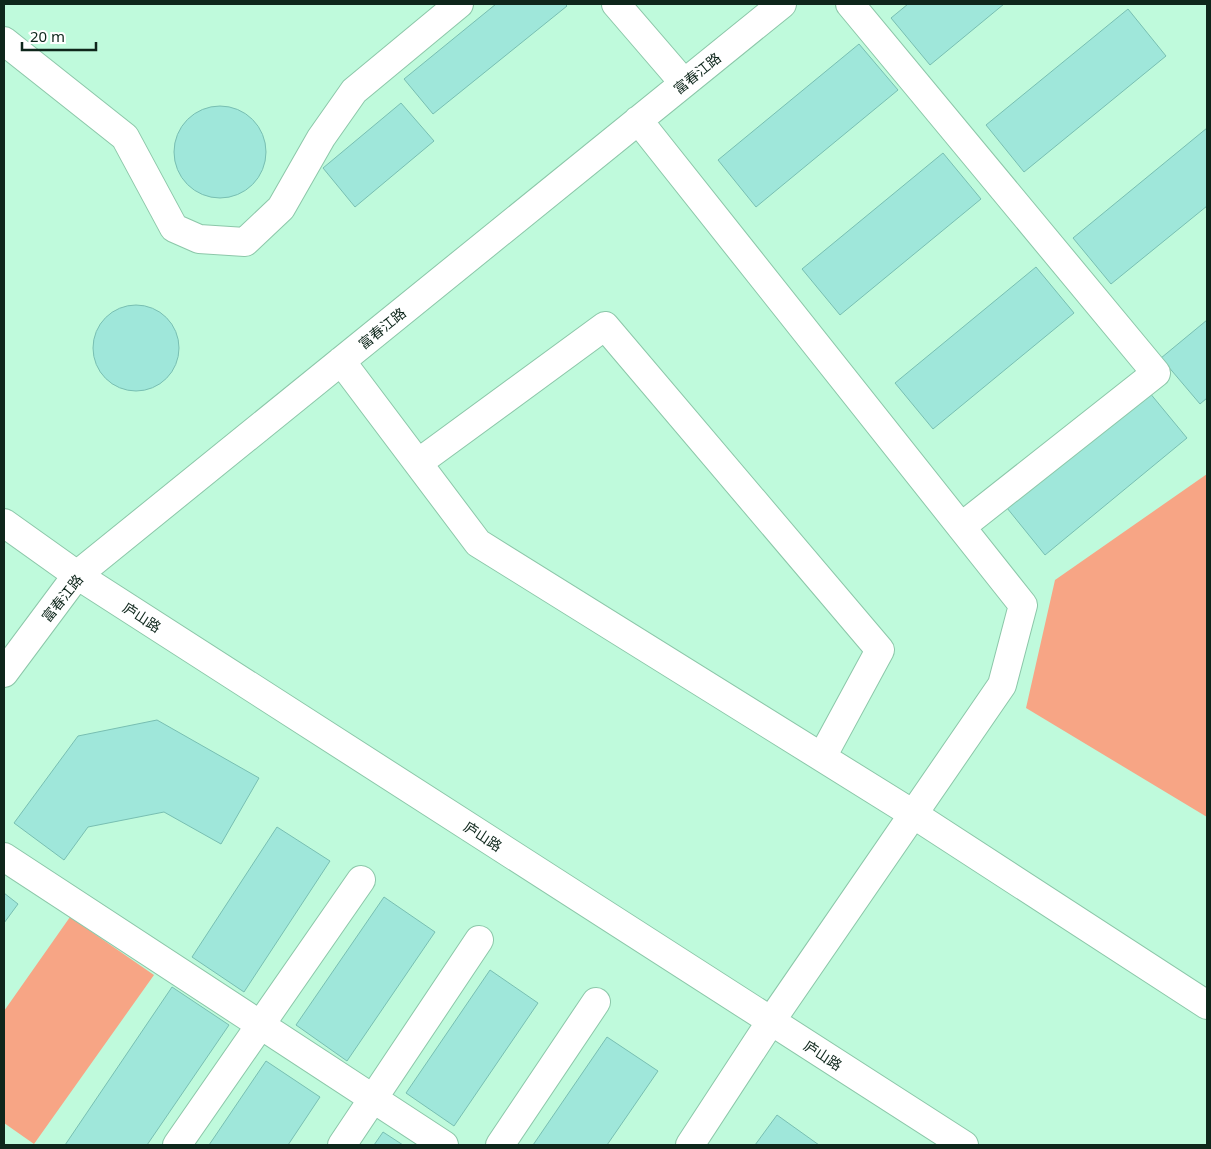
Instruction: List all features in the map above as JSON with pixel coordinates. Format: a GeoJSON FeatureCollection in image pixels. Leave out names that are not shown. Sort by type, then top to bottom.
{"type":"FeatureCollection","features":[{"type":"Feature","properties":{"kind":"street"},"geometry":{"type":"LineString","coordinates":[[4,41],[125,137],[174,228],[199,239],[245,242],[281,208],[321,138],[354,91],[458,4]]}},
{"type":"Feature","properties":{"kind":"street"},"geometry":{"type":"LineString","coordinates":[[616,4],[684,83]]}},
{"type":"Feature","properties":{"kind":"street","name":"富春江路"},"geometry":{"type":"LineString","coordinates":[[4,673],[77,576],[782,4]]}},
{"type":"Feature","properties":{"kind":"street"},"geometry":{"type":"LineString","coordinates":[[850,4],[1156,373],[961,527]]}},
{"type":"Feature","properties":{"kind":"street"},"geometry":{"type":"LineString","coordinates":[[638,120],[1023,605],[1002,685],[771,1022],[690,1145]]}},
{"type":"Feature","properties":{"kind":"street"},"geometry":{"type":"LineString","coordinates":[[418,463],[605,326],[880,650],[822,758]]}},
{"type":"Feature","properties":{"kind":"street"},"geometry":{"type":"LineString","coordinates":[[341,362],[478,543],[913,814],[1207,1005]]}},
{"type":"Feature","properties":{"kind":"street","name":"庐山路"},"geometry":{"type":"LineString","coordinates":[[4,524],[77,576],[964,1145]]}},
{"type":"Feature","properties":{"kind":"street"},"geometry":{"type":"LineString","coordinates":[[4,858],[444,1145]]}},
{"type":"Feature","properties":{"kind":"street"},"geometry":{"type":"LineString","coordinates":[[177,1145],[361,880]]}},
{"type":"Feature","properties":{"kind":"street"},"geometry":{"type":"LineString","coordinates":[[342,1145],[479,940]]}},
{"type":"Feature","properties":{"kind":"street"},"geometry":{"type":"LineString","coordinates":[[500,1145],[596,1002]]}},
{"type":"Feature","properties":{"kind":"shaded area"},"geometry":{"type":"Polygon","coordinates":[[[1207,474],[1207,817],[1026,708],[1055,580],[1207,474]]]}},
{"type":"Feature","properties":{"kind":"shaded area"},"geometry":{"type":"Polygon","coordinates":[[[70,917],[154,975],[34,1144],[4,1123],[4,1011],[70,917]]]}},
{"type":"Feature","properties":{"kind":"building"},"geometry":{"type":"Polygon","coordinates":[[[496,4],[565,4],[567,6],[433,114],[404,79],[496,4]]]}},
{"type":"Feature","properties":{"kind":"building"},"geometry":{"type":"Polygon","coordinates":[[[908,4],[1004,4],[930,65],[891,18],[908,4]]]}},
{"type":"Feature","properties":{"kind":"building"},"geometry":{"type":"Polygon","coordinates":[[[1128,9],[1166,56],[1024,172],[986,125],[1128,9]]]}},
{"type":"Feature","properties":{"kind":"building"},"geometry":{"type":"Polygon","coordinates":[[[859,44],[898,90],[756,207],[718,160],[859,44]]]}},
{"type":"Feature","properties":{"kind":"building"},"geometry":{"type":"Polygon","coordinates":[[[401,103],[434,141],[355,207],[323,168],[401,103]]]}},
{"type":"Feature","properties":{"kind":"building"},"geometry":{"type":"Polygon","coordinates":[[[220,106],[237,110],[252,120],[262,135],[266,152],[262,169],[252,184],[237,194],[220,198],[203,194],[188,184],[178,169],[174,152],[178,135],[188,120],[203,110],[220,106]]]}},
{"type":"Feature","properties":{"kind":"building"},"geometry":{"type":"Polygon","coordinates":[[[1207,128],[1207,206],[1111,284],[1073,238],[1207,128]]]}},
{"type":"Feature","properties":{"kind":"building"},"geometry":{"type":"Polygon","coordinates":[[[943,153],[981,199],[840,315],[802,269],[943,153]]]}},
{"type":"Feature","properties":{"kind":"building"},"geometry":{"type":"Polygon","coordinates":[[[1036,267],[1074,313],[933,429],[895,383],[1036,267]]]}},
{"type":"Feature","properties":{"kind":"building"},"geometry":{"type":"Polygon","coordinates":[[[136,305],[152,309],[166,318],[175,332],[179,348],[175,364],[166,378],[152,387],[136,391],[120,387],[106,378],[97,364],[93,348],[97,332],[106,318],[120,309],[136,305]]]}},
{"type":"Feature","properties":{"kind":"building"},"geometry":{"type":"Polygon","coordinates":[[[1207,320],[1207,398],[1200,404],[1161,358],[1207,320]]]}},
{"type":"Feature","properties":{"kind":"building"},"geometry":{"type":"Polygon","coordinates":[[[1149,392],[1187,438],[1045,555],[1007,508],[1149,392]]]}},
{"type":"Feature","properties":{"kind":"building"},"geometry":{"type":"Polygon","coordinates":[[[157,720],[259,778],[221,844],[164,812],[88,827],[64,860],[14,823],[78,736],[157,720]]]}},
{"type":"Feature","properties":{"kind":"building"},"geometry":{"type":"Polygon","coordinates":[[[277,827],[330,861],[244,992],[192,957],[277,827]]]}},
{"type":"Feature","properties":{"kind":"building"},"geometry":{"type":"Polygon","coordinates":[[[4,893],[18,904],[4,923],[4,893]]]}},
{"type":"Feature","properties":{"kind":"building"},"geometry":{"type":"Polygon","coordinates":[[[384,897],[435,932],[347,1061],[296,1025],[384,897]]]}},
{"type":"Feature","properties":{"kind":"building"},"geometry":{"type":"Polygon","coordinates":[[[490,970],[538,1003],[454,1126],[406,1093],[490,970]]]}},
{"type":"Feature","properties":{"kind":"building"},"geometry":{"type":"Polygon","coordinates":[[[172,987],[229,1025],[147,1145],[65,1145],[172,987]]]}},
{"type":"Feature","properties":{"kind":"building"},"geometry":{"type":"Polygon","coordinates":[[[607,1037],[658,1071],[607,1145],[533,1145],[607,1037]]]}},
{"type":"Feature","properties":{"kind":"building"},"geometry":{"type":"Polygon","coordinates":[[[266,1061],[320,1097],[288,1145],[209,1145],[266,1061]]]}},
{"type":"Feature","properties":{"kind":"building"},"geometry":{"type":"Polygon","coordinates":[[[777,1115],[819,1145],[755,1145],[777,1115]]]}},
{"type":"Feature","properties":{"kind":"building"},"geometry":{"type":"Polygon","coordinates":[[[383,1132],[403,1145],[374,1145],[383,1132]]]}}]}
